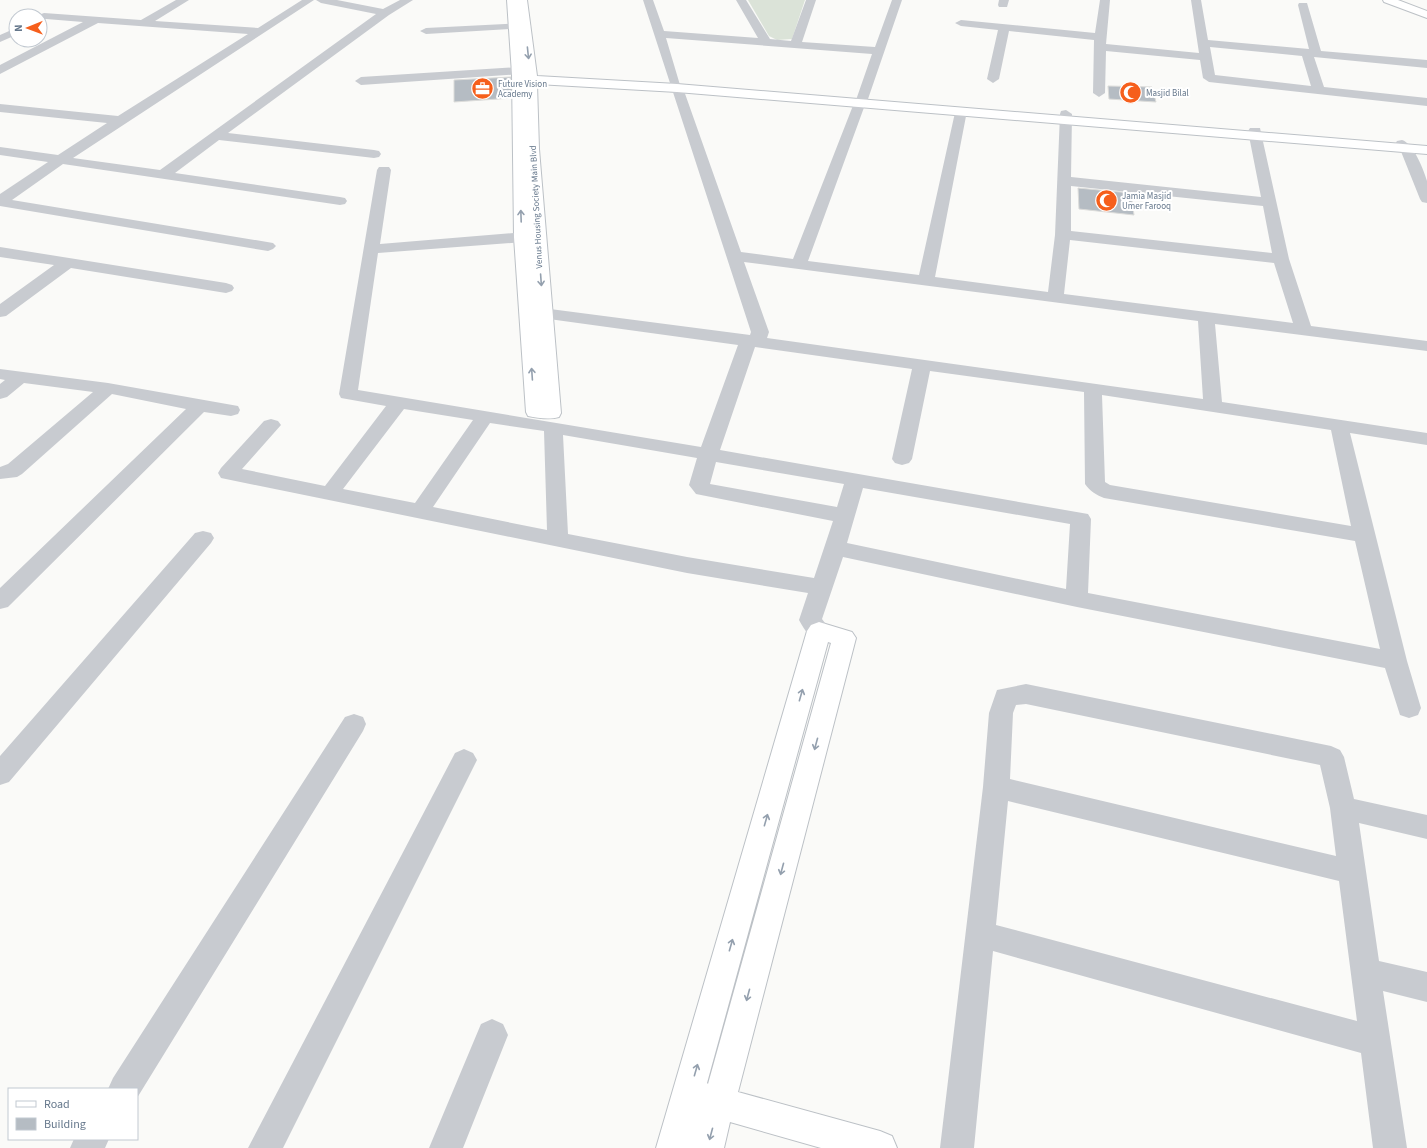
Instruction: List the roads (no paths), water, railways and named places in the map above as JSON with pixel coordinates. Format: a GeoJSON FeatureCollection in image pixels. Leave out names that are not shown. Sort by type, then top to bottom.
{"type":"FeatureCollection","features":[{"type":"Feature","properties":{"kind":"street"},"geometry":{"type":"LineString","coordinates":[[143,23],[184,0]]}},
{"type":"Feature","properties":{"kind":"street"},"geometry":{"type":"LineString","coordinates":[[0,202],[120,120],[309,0]]}},
{"type":"Feature","properties":{"kind":"street"},"geometry":{"type":"LineString","coordinates":[[321,0],[385,13]]}},
{"type":"Feature","properties":{"kind":"street"},"geometry":{"type":"LineString","coordinates":[[163,175],[385,13],[408,0]]}},
{"type":"Feature","properties":{"kind":"street","name":"Venus Housing Society Main Blvd"},"geometry":{"type":"LineString","coordinates":[[512,0],[520,27]]}},
{"type":"Feature","properties":{"kind":"street","name":"Venus Housing Society Main Blvd"},"geometry":{"type":"LineString","coordinates":[[522,0],[520,27],[523,76],[532,149],[538,236],[535,311]]}},
{"type":"Feature","properties":{"kind":"street"},"geometry":{"type":"LineString","coordinates":[[648,0],[760,332],[753,341],[708,455],[699,485],[703,489],[844,516]]}},
{"type":"Feature","properties":{"kind":"street"},"geometry":{"type":"LineString","coordinates":[[740,0],[766,42]]}},
{"type":"Feature","properties":{"kind":"street"},"geometry":{"type":"LineString","coordinates":[[795,45],[811,0]]}},
{"type":"Feature","properties":{"kind":"street"},"geometry":{"type":"LineString","coordinates":[[799,264],[861,101],[897,0]]}},
{"type":"Feature","properties":{"kind":"street"},"geometry":{"type":"LineString","coordinates":[[1099,93],[1100,42],[1105,0]]}},
{"type":"Feature","properties":{"kind":"street"},"geometry":{"type":"LineString","coordinates":[[1196,0],[1204,57],[1209,78],[1427,102]]}},
{"type":"Feature","properties":{"kind":"street"},"geometry":{"type":"LineString","coordinates":[[1388,0],[1427,16]]}},
{"type":"Feature","properties":{"kind":"street"},"geometry":{"type":"LineString","coordinates":[[1402,0],[1427,10]]}},
{"type":"Feature","properties":{"kind":"street"},"geometry":{"type":"LineString","coordinates":[[1303,4],[1319,90]]}},
{"type":"Feature","properties":{"kind":"street"},"geometry":{"type":"LineString","coordinates":[[48,16],[258,32]]}},
{"type":"Feature","properties":{"kind":"street"},"geometry":{"type":"LineString","coordinates":[[0,70],[96,20]]}},
{"type":"Feature","properties":{"kind":"street"},"geometry":{"type":"LineString","coordinates":[[961,23],[1004,27],[1204,57]]}},
{"type":"Feature","properties":{"kind":"street"},"geometry":{"type":"LineString","coordinates":[[426,31],[520,27]]}},
{"type":"Feature","properties":{"kind":"street"},"geometry":{"type":"LineString","coordinates":[[993,79],[1004,27]]}},
{"type":"Feature","properties":{"kind":"street"},"geometry":{"type":"LineString","coordinates":[[659,34],[879,51]]}},
{"type":"Feature","properties":{"kind":"street"},"geometry":{"type":"LineString","coordinates":[[1203,43],[1427,64]]}},
{"type":"Feature","properties":{"kind":"street"},"geometry":{"type":"LineString","coordinates":[[361,81],[523,76],[676,86],[1066,117],[1404,146],[1427,150]]}},
{"type":"Feature","properties":{"kind":"street","name":"Venus Housing Society Main Blvd"},"geometry":{"type":"LineString","coordinates":[[523,76],[522,237],[535,311],[547,418]]}},
{"type":"Feature","properties":{"kind":"street"},"geometry":{"type":"LineString","coordinates":[[0,108],[120,120]]}},
{"type":"Feature","properties":{"kind":"street"},"geometry":{"type":"LineString","coordinates":[[926,281],[961,109]]}},
{"type":"Feature","properties":{"kind":"street"},"geometry":{"type":"LineString","coordinates":[[1055,298],[1063,235],[1066,117]]}},
{"type":"Feature","properties":{"kind":"street"},"geometry":{"type":"LineString","coordinates":[[1255,133],[1281,259],[1303,329]]}},
{"type":"Feature","properties":{"kind":"street"},"geometry":{"type":"LineString","coordinates":[[216,136],[374,154]]}},
{"type":"Feature","properties":{"kind":"street"},"geometry":{"type":"LineString","coordinates":[[1404,146],[1427,146]]}},
{"type":"Feature","properties":{"kind":"street"},"geometry":{"type":"LineString","coordinates":[[1404,146],[1427,199]]}},
{"type":"Feature","properties":{"kind":"street"},"geometry":{"type":"LineString","coordinates":[[0,151],[340,201]]}},
{"type":"Feature","properties":{"kind":"street"},"geometry":{"type":"LineString","coordinates":[[384,170],[348,394],[485,416],[547,418],[708,455],[1081,519],[1077,599]]}},
{"type":"Feature","properties":{"kind":"street"},"geometry":{"type":"LineString","coordinates":[[1065,181],[1269,202]]}},
{"type":"Feature","properties":{"kind":"street"},"geometry":{"type":"LineString","coordinates":[[0,202],[268,246]]}},
{"type":"Feature","properties":{"kind":"street"},"geometry":{"type":"LineString","coordinates":[[1063,235],[1281,259]]}},
{"type":"Feature","properties":{"kind":"street"},"geometry":{"type":"LineString","coordinates":[[371,249],[538,236]]}},
{"type":"Feature","properties":{"kind":"street"},"geometry":{"type":"LineString","coordinates":[[0,252],[226,288]]}},
{"type":"Feature","properties":{"kind":"street"},"geometry":{"type":"LineString","coordinates":[[734,256],[1206,316],[1427,346]]}},
{"type":"Feature","properties":{"kind":"street"},"geometry":{"type":"LineString","coordinates":[[4,306],[68,263]]}},
{"type":"Feature","properties":{"kind":"street"},"geometry":{"type":"LineString","coordinates":[[535,311],[922,366],[1093,388],[1427,439]]}},
{"type":"Feature","properties":{"kind":"street"},"geometry":{"type":"LineString","coordinates":[[1206,316],[1212,406]]}},
{"type":"Feature","properties":{"kind":"street"},"geometry":{"type":"LineString","coordinates":[[902,459],[922,366]]}},
{"type":"Feature","properties":{"kind":"street"},"geometry":{"type":"LineString","coordinates":[[0,374],[108,388],[200,406],[231,410]]}},
{"type":"Feature","properties":{"kind":"street"},"geometry":{"type":"LineString","coordinates":[[0,393],[20,377]]}},
{"type":"Feature","properties":{"kind":"street"},"geometry":{"type":"LineString","coordinates":[[0,473],[10,472],[15,469],[108,388]]}},
{"type":"Feature","properties":{"kind":"street"},"geometry":{"type":"LineString","coordinates":[[1093,388],[1095,484],[1104,490],[1364,535]]}},
{"type":"Feature","properties":{"kind":"street"},"geometry":{"type":"LineString","coordinates":[[330,493],[399,402]]}},
{"type":"Feature","properties":{"kind":"street"},"geometry":{"type":"LineString","coordinates":[[0,601],[200,406]]}},
{"type":"Feature","properties":{"kind":"street"},"geometry":{"type":"LineString","coordinates":[[420,511],[485,416]]}},
{"type":"Feature","properties":{"kind":"street"},"geometry":{"type":"LineString","coordinates":[[547,418],[558,539]]}},
{"type":"Feature","properties":{"kind":"street"},"geometry":{"type":"LineString","coordinates":[[271,425],[228,473],[687,566],[821,587]]}},
{"type":"Feature","properties":{"kind":"street"},"geometry":{"type":"LineString","coordinates":[[1339,425],[1395,661],[1409,708]]}},
{"type":"Feature","properties":{"kind":"street"},"geometry":{"type":"LineString","coordinates":[[707,1148],[844,638],[819,632],[810,620],[835,548],[856,480]]}},
{"type":"Feature","properties":{"kind":"street"},"geometry":{"type":"LineString","coordinates":[[0,774],[203,538]]}},
{"type":"Feature","properties":{"kind":"street"},"geometry":{"type":"LineString","coordinates":[[835,548],[1077,599],[1395,661]]}},
{"type":"Feature","properties":{"kind":"street"},"geometry":{"type":"LineString","coordinates":[[673,1148],[819,632]]}},
{"type":"Feature","properties":{"kind":"street"},"geometry":{"type":"LineString","coordinates":[[957,1148],[996,787],[1001,713],[1006,698],[1026,694],[1331,757],[1343,808],[1390,1148]]}},
{"type":"Feature","properties":{"kind":"street"},"geometry":{"type":"LineString","coordinates":[[125,1088],[354,724]]}},
{"type":"Feature","properties":{"kind":"street"},"geometry":{"type":"LineString","coordinates":[[265,1148],[464,760]]}},
{"type":"Feature","properties":{"kind":"street"},"geometry":{"type":"LineString","coordinates":[[996,787],[1352,872]]}},
{"type":"Feature","properties":{"kind":"street"},"geometry":{"type":"LineString","coordinates":[[1343,808],[1427,827]]}},
{"type":"Feature","properties":{"kind":"street"},"geometry":{"type":"LineString","coordinates":[[980,934],[1375,1041]]}},
{"type":"Feature","properties":{"kind":"street"},"geometry":{"type":"LineString","coordinates":[[1366,972],[1427,987]]}},
{"type":"Feature","properties":{"kind":"street"},"geometry":{"type":"LineString","coordinates":[[446,1148],[492,1034]]}},
{"type":"Feature","properties":{"kind":"street"},"geometry":{"type":"LineString","coordinates":[[689,1094],[719,1104],[880,1148]]}},
{"type":"Feature","properties":{"kind":"place","name":"Future Vision Academy"},"geometry":{"type":"Point","coordinates":[483,89]}},
{"type":"Feature","properties":{"kind":"place","name":"Masjid Bilal"},"geometry":{"type":"Point","coordinates":[1131,93]}},
{"type":"Feature","properties":{"kind":"place","name":"Jamia Masjid Umer Farooq"},"geometry":{"type":"Point","coordinates":[1106,201]}}]}
